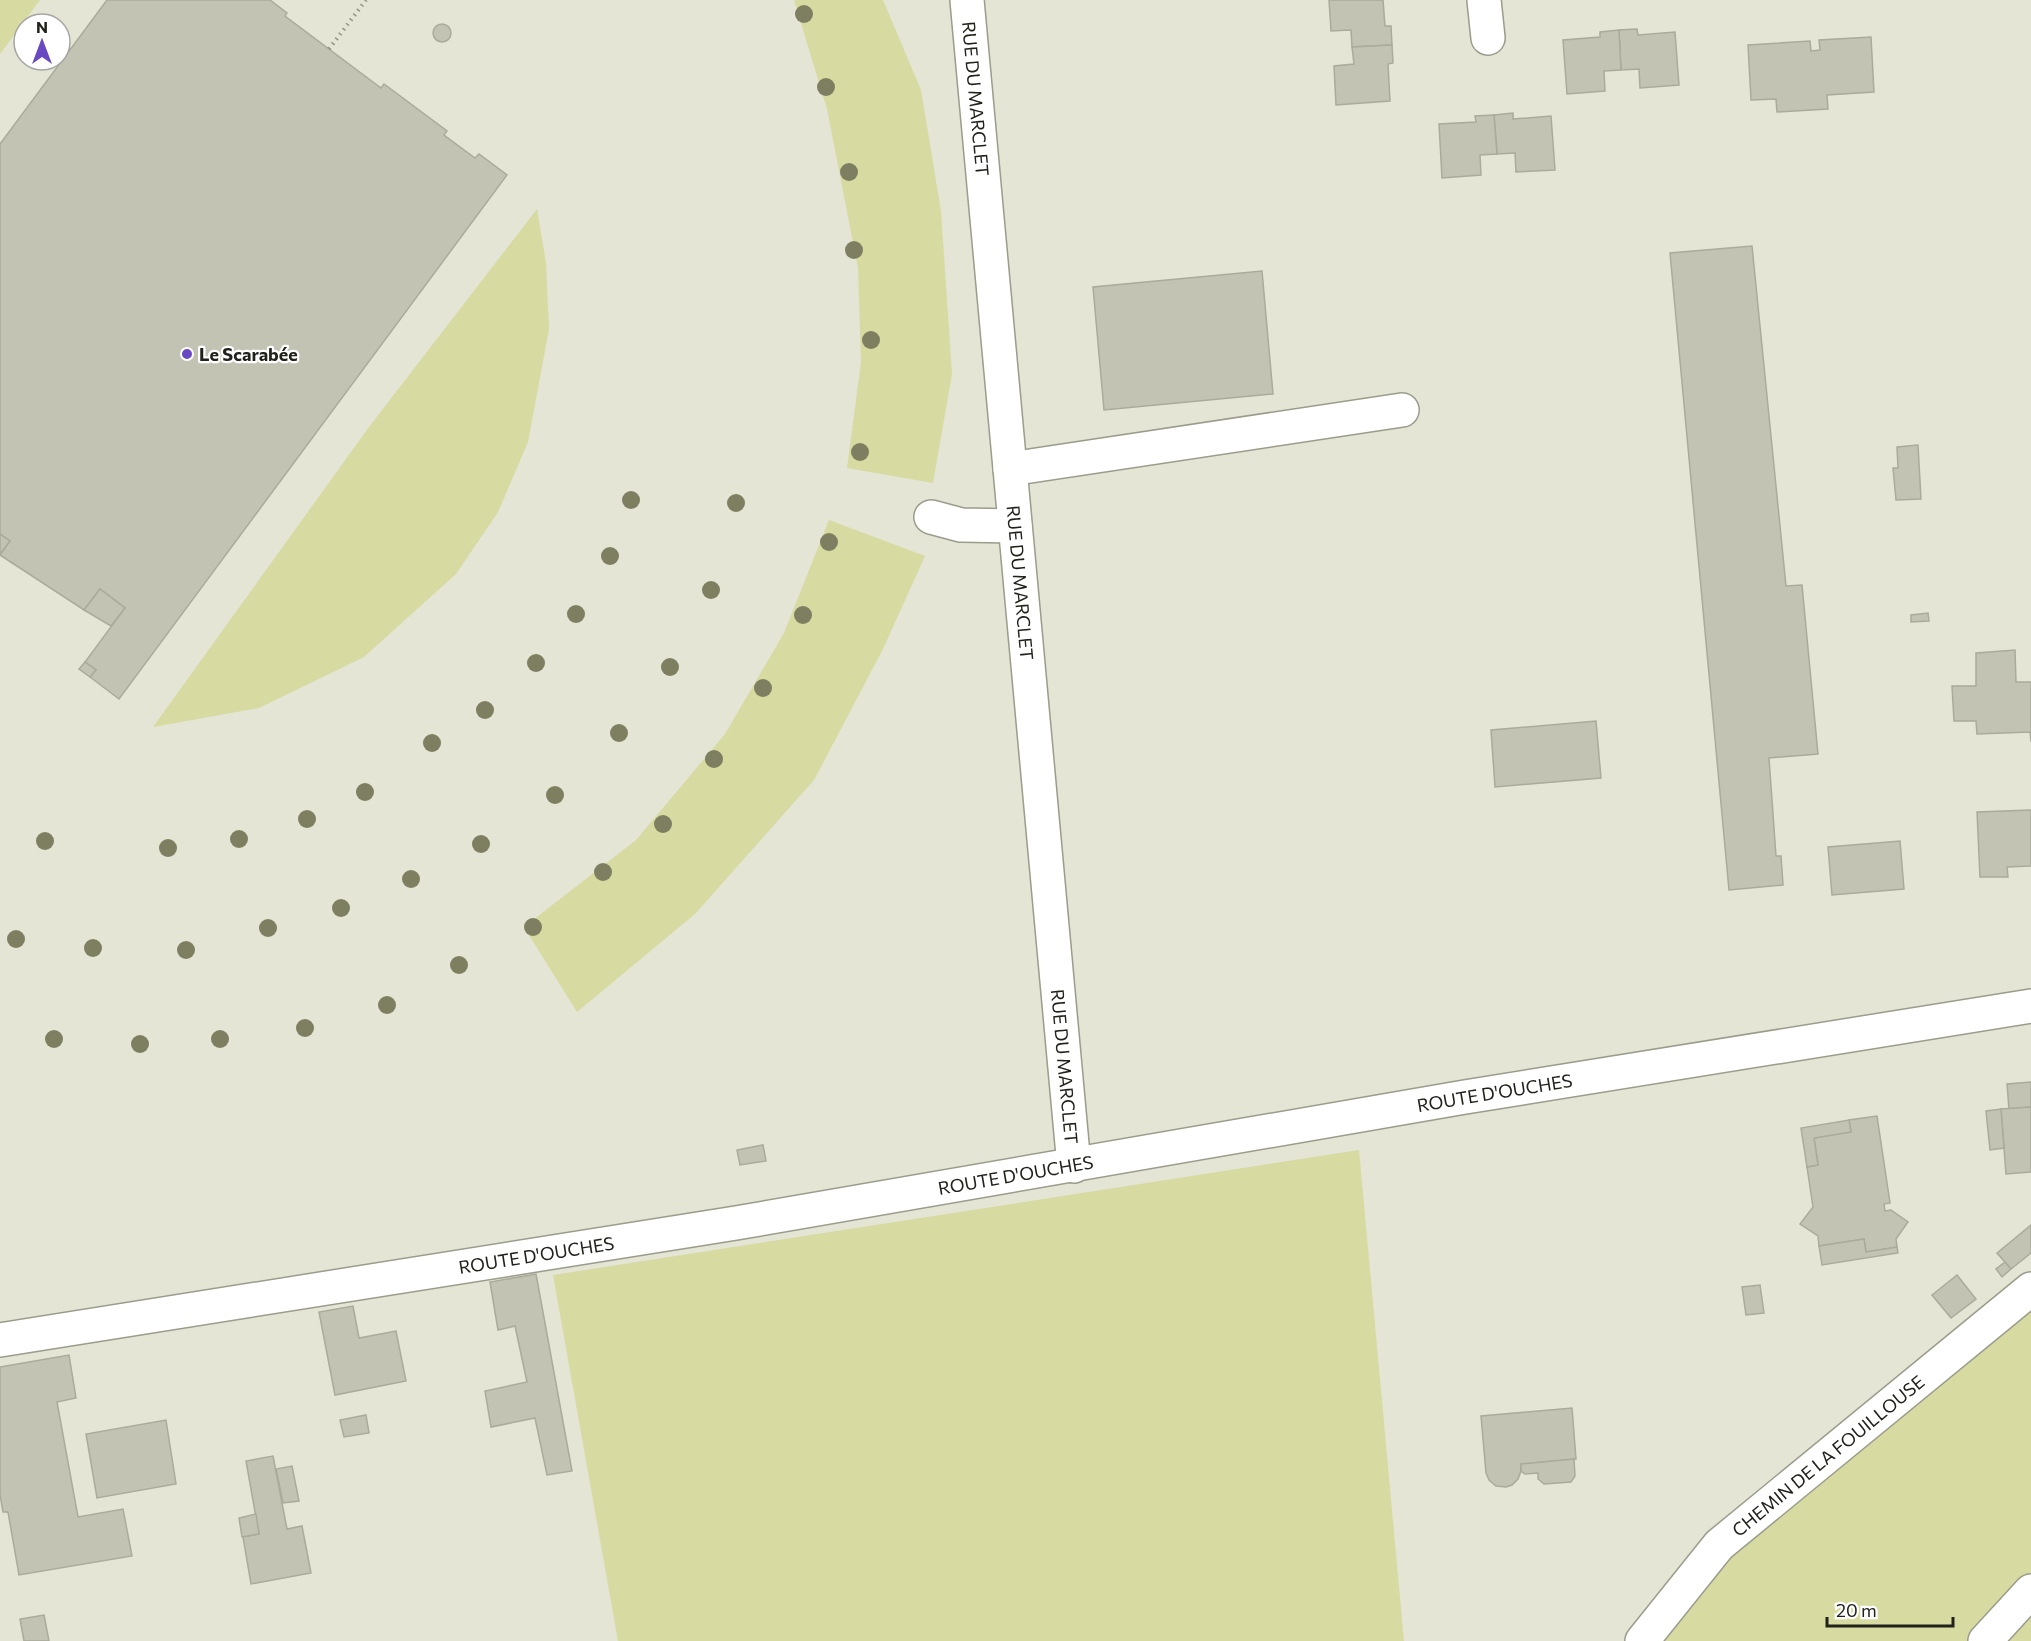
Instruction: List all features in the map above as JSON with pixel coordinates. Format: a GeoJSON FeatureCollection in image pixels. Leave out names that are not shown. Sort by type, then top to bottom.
{"type":"FeatureCollection","features":[{"type":"Feature","properties":{"kind":"street","name":"RUE DU MARCLET"},"geometry":{"type":"LineString","coordinates":[[967,0],[1074,1166]]}},
{"type":"Feature","properties":{"kind":"street"},"geometry":{"type":"LineString","coordinates":[[1484,0],[1488,38]]}},
{"type":"Feature","properties":{"kind":"street"},"geometry":{"type":"LineString","coordinates":[[1010,469],[1402,410]]}},
{"type":"Feature","properties":{"kind":"street"},"geometry":{"type":"LineString","coordinates":[[931,517],[961,525],[1015,525]]}},
{"type":"Feature","properties":{"kind":"street","name":"ROUTE D'OUCHES"},"geometry":{"type":"LineString","coordinates":[[0,1340],[736,1223],[1465,1097],[2031,1006]]}},
{"type":"Feature","properties":{"kind":"street","name":"CHEMIN DE LA FOUILLOUSE"},"geometry":{"type":"LineString","coordinates":[[1642,1641],[1719,1545],[2031,1289]]}},
{"type":"Feature","properties":{"kind":"street"},"geometry":{"type":"LineString","coordinates":[[1985,1641],[2031,1591]]}},
{"type":"Feature","properties":{"kind":"path"},"geometry":{"type":"LineString","coordinates":[[329,49],[366,0]]}},
{"type":"Feature","properties":{"kind":"green space"},"geometry":{"type":"Polygon","coordinates":[[[0,0],[40,0],[31,12],[12,12],[12,38],[0,54],[0,0]]]}},
{"type":"Feature","properties":{"kind":"green space"},"geometry":{"type":"Polygon","coordinates":[[[794,0],[883,0],[921,90],[941,211],[952,374],[933,483],[847,468],[861,362],[858,268],[827,109],[794,0]]]}},
{"type":"Feature","properties":{"kind":"green space"},"geometry":{"type":"Polygon","coordinates":[[[537,209],[546,263],[549,329],[528,442],[498,512],[456,574],[364,657],[259,708],[153,727],[369,427],[537,209]]]}},
{"type":"Feature","properties":{"kind":"green space"},"geometry":{"type":"Polygon","coordinates":[[[829,520],[925,556],[883,649],[814,780],[695,914],[577,1012],[524,927],[636,840],[725,734],[784,633],[829,520]]]}},
{"type":"Feature","properties":{"kind":"green space"},"geometry":{"type":"Polygon","coordinates":[[[1359,1150],[1404,1641],[618,1641],[553,1275],[1359,1150]]]}},
{"type":"Feature","properties":{"kind":"green space"},"geometry":{"type":"Polygon","coordinates":[[[2031,1311],[2031,1641],[1660,1641],[1725,1560],[2031,1311]]]}},
{"type":"Feature","properties":{"kind":"building","name":"Le Scarabée"},"geometry":{"type":"Polygon","coordinates":[[[107,0],[270,0],[287,13],[285,16],[381,88],[384,84],[447,131],[444,135],[475,158],[479,154],[507,175],[119,699],[90,677],[96,670],[85,662],[125,608],[100,589],[84,610],[0,555],[10,541],[0,534],[0,144],[54,72],[72,72],[72,47],[107,0]]]}},
{"type":"Feature","properties":{"kind":"building"},"geometry":{"type":"Polygon","coordinates":[[[1329,0],[1383,0],[1385,26],[1391,26],[1392,45],[1352,47],[1351,30],[1331,31],[1329,0]]]}},
{"type":"Feature","properties":{"kind":"building"},"geometry":{"type":"Polygon","coordinates":[[[442,24],[448,27],[451,33],[448,39],[442,42],[436,39],[433,33],[436,27],[442,24]]]}},
{"type":"Feature","properties":{"kind":"building"},"geometry":{"type":"Polygon","coordinates":[[[1637,29],[1638,35],[1675,32],[1679,85],[1640,88],[1639,69],[1621,70],[1619,30],[1637,29]]]}},
{"type":"Feature","properties":{"kind":"building"},"geometry":{"type":"Polygon","coordinates":[[[1619,30],[1621,70],[1604,71],[1605,91],[1567,94],[1563,40],[1600,37],[1600,32],[1619,30]]]}},
{"type":"Feature","properties":{"kind":"building"},"geometry":{"type":"Polygon","coordinates":[[[1871,37],[1874,92],[1827,95],[1828,109],[1777,112],[1776,99],[1751,100],[1748,45],[1810,41],[1811,51],[1820,50],[1819,40],[1871,37]]]}},
{"type":"Feature","properties":{"kind":"building"},"geometry":{"type":"Polygon","coordinates":[[[1392,45],[1393,63],[1388,64],[1390,101],[1336,105],[1334,66],[1354,64],[1352,47],[1392,45]]]}},
{"type":"Feature","properties":{"kind":"building"},"geometry":{"type":"Polygon","coordinates":[[[1513,113],[1513,119],[1551,116],[1555,170],[1516,172],[1515,153],[1497,154],[1494,115],[1513,113]]]}},
{"type":"Feature","properties":{"kind":"building"},"geometry":{"type":"Polygon","coordinates":[[[1494,115],[1497,154],[1480,155],[1481,175],[1442,178],[1439,124],[1476,122],[1475,116],[1494,115]]]}},
{"type":"Feature","properties":{"kind":"building"},"geometry":{"type":"Polygon","coordinates":[[[1752,246],[1786,586],[1802,585],[1818,754],[1769,758],[1776,856],[1781,856],[1783,885],[1729,890],[1670,253],[1752,246]]]}},
{"type":"Feature","properties":{"kind":"building"},"geometry":{"type":"Polygon","coordinates":[[[1262,271],[1273,394],[1104,410],[1093,287],[1262,271]]]}},
{"type":"Feature","properties":{"kind":"building"},"geometry":{"type":"Polygon","coordinates":[[[1918,445],[1921,499],[1896,500],[1893,468],[1898,468],[1897,447],[1918,445]]]}},
{"type":"Feature","properties":{"kind":"building"},"geometry":{"type":"Polygon","coordinates":[[[0,534],[10,541],[0,554],[0,534]]]}},
{"type":"Feature","properties":{"kind":"building"},"geometry":{"type":"Polygon","coordinates":[[[100,589],[125,608],[111,626],[84,610],[100,589]]]}},
{"type":"Feature","properties":{"kind":"building"},"geometry":{"type":"Polygon","coordinates":[[[1928,613],[1929,621],[1911,622],[1911,615],[1928,613]]]}},
{"type":"Feature","properties":{"kind":"building"},"geometry":{"type":"Polygon","coordinates":[[[2015,650],[2016,682],[2031,682],[2031,742],[2030,732],[1977,734],[1976,721],[1954,721],[1952,686],[1976,686],[1976,653],[2015,650]]]}},
{"type":"Feature","properties":{"kind":"building"},"geometry":{"type":"Polygon","coordinates":[[[85,662],[96,670],[90,677],[79,669],[85,662]]]}},
{"type":"Feature","properties":{"kind":"building"},"geometry":{"type":"Polygon","coordinates":[[[1596,721],[1601,778],[1495,787],[1491,730],[1596,721]]]}},
{"type":"Feature","properties":{"kind":"building"},"geometry":{"type":"Polygon","coordinates":[[[2031,810],[2031,866],[2007,867],[2008,877],[1980,877],[1977,812],[2031,810]]]}},
{"type":"Feature","properties":{"kind":"building"},"geometry":{"type":"Polygon","coordinates":[[[1900,841],[1904,889],[1832,895],[1828,847],[1900,841]]]}},
{"type":"Feature","properties":{"kind":"building"},"geometry":{"type":"Polygon","coordinates":[[[2031,1082],[2031,1107],[2009,1109],[2007,1084],[2031,1082]]]}},
{"type":"Feature","properties":{"kind":"building"},"geometry":{"type":"Polygon","coordinates":[[[2031,1107],[2031,1172],[2006,1174],[2001,1109],[2031,1107]]]}},
{"type":"Feature","properties":{"kind":"building"},"geometry":{"type":"Polygon","coordinates":[[[2001,1109],[2004,1148],[1990,1150],[1986,1111],[2001,1109]]]}},
{"type":"Feature","properties":{"kind":"building"},"geometry":{"type":"Polygon","coordinates":[[[1877,1116],[1890,1203],[1884,1204],[1885,1211],[1891,1210],[1908,1222],[1896,1239],[1897,1247],[1866,1252],[1864,1239],[1819,1246],[1818,1236],[1800,1224],[1813,1207],[1807,1167],[1818,1165],[1814,1138],[1851,1132],[1849,1120],[1877,1116]]]}},
{"type":"Feature","properties":{"kind":"building"},"geometry":{"type":"Polygon","coordinates":[[[1849,1120],[1851,1132],[1814,1138],[1818,1165],[1807,1167],[1801,1128],[1849,1120]]]}},
{"type":"Feature","properties":{"kind":"building"},"geometry":{"type":"Polygon","coordinates":[[[763,1145],[766,1161],[740,1165],[737,1150],[763,1145]]]}},
{"type":"Feature","properties":{"kind":"building"},"geometry":{"type":"Polygon","coordinates":[[[2031,1225],[2031,1253],[2011,1269],[1997,1253],[2031,1225]]]}},
{"type":"Feature","properties":{"kind":"building"},"geometry":{"type":"Polygon","coordinates":[[[1864,1239],[1866,1252],[1897,1247],[1898,1253],[1822,1265],[1819,1246],[1864,1239]]]}},
{"type":"Feature","properties":{"kind":"building"},"geometry":{"type":"Polygon","coordinates":[[[2005,1262],[2011,1269],[2002,1277],[1996,1269],[2005,1262]]]}},
{"type":"Feature","properties":{"kind":"building"},"geometry":{"type":"Polygon","coordinates":[[[536,1274],[572,1471],[547,1475],[535,1418],[491,1427],[485,1391],[527,1382],[515,1326],[498,1330],[490,1282],[536,1274]]]}},
{"type":"Feature","properties":{"kind":"building"},"geometry":{"type":"Polygon","coordinates":[[[1957,1275],[1976,1299],[1951,1318],[1932,1295],[1957,1275]]]}},
{"type":"Feature","properties":{"kind":"building"},"geometry":{"type":"Polygon","coordinates":[[[1760,1285],[1764,1313],[1746,1315],[1742,1287],[1760,1285]]]}},
{"type":"Feature","properties":{"kind":"building"},"geometry":{"type":"Polygon","coordinates":[[[353,1306],[359,1338],[396,1331],[406,1381],[335,1395],[319,1312],[353,1306]]]}},
{"type":"Feature","properties":{"kind":"building"},"geometry":{"type":"Polygon","coordinates":[[[69,1355],[76,1398],[57,1402],[78,1517],[123,1509],[132,1556],[19,1575],[8,1512],[3,1512],[0,1495],[0,1367],[69,1355]]]}},
{"type":"Feature","properties":{"kind":"building"},"geometry":{"type":"Polygon","coordinates":[[[1572,1408],[1576,1459],[1521,1464],[1518,1479],[1506,1487],[1496,1486],[1489,1480],[1486,1473],[1481,1416],[1572,1408]]]}},
{"type":"Feature","properties":{"kind":"building"},"geometry":{"type":"Polygon","coordinates":[[[366,1415],[369,1433],[344,1437],[340,1420],[366,1415]]]}},
{"type":"Feature","properties":{"kind":"building"},"geometry":{"type":"Polygon","coordinates":[[[166,1420],[176,1484],[97,1498],[86,1434],[166,1420]]]}},
{"type":"Feature","properties":{"kind":"building"},"geometry":{"type":"Polygon","coordinates":[[[273,1456],[287,1529],[302,1526],[311,1573],[251,1584],[243,1537],[259,1534],[246,1461],[273,1456]]]}},
{"type":"Feature","properties":{"kind":"building"},"geometry":{"type":"Polygon","coordinates":[[[1574,1459],[1575,1476],[1571,1482],[1544,1484],[1538,1479],[1538,1473],[1525,1474],[1521,1471],[1521,1464],[1574,1459]]]}},
{"type":"Feature","properties":{"kind":"building"},"geometry":{"type":"Polygon","coordinates":[[[292,1466],[299,1501],[283,1503],[276,1469],[292,1466]]]}},
{"type":"Feature","properties":{"kind":"building"},"geometry":{"type":"Polygon","coordinates":[[[256,1514],[259,1534],[242,1537],[239,1518],[256,1514]]]}},
{"type":"Feature","properties":{"kind":"building"},"geometry":{"type":"Polygon","coordinates":[[[44,1615],[49,1641],[24,1641],[20,1619],[44,1615]]]}},
{"type":"Feature","properties":{"kind":"place","name":"Le Scarabée"},"geometry":{"type":"Point","coordinates":[187,354]}}]}
